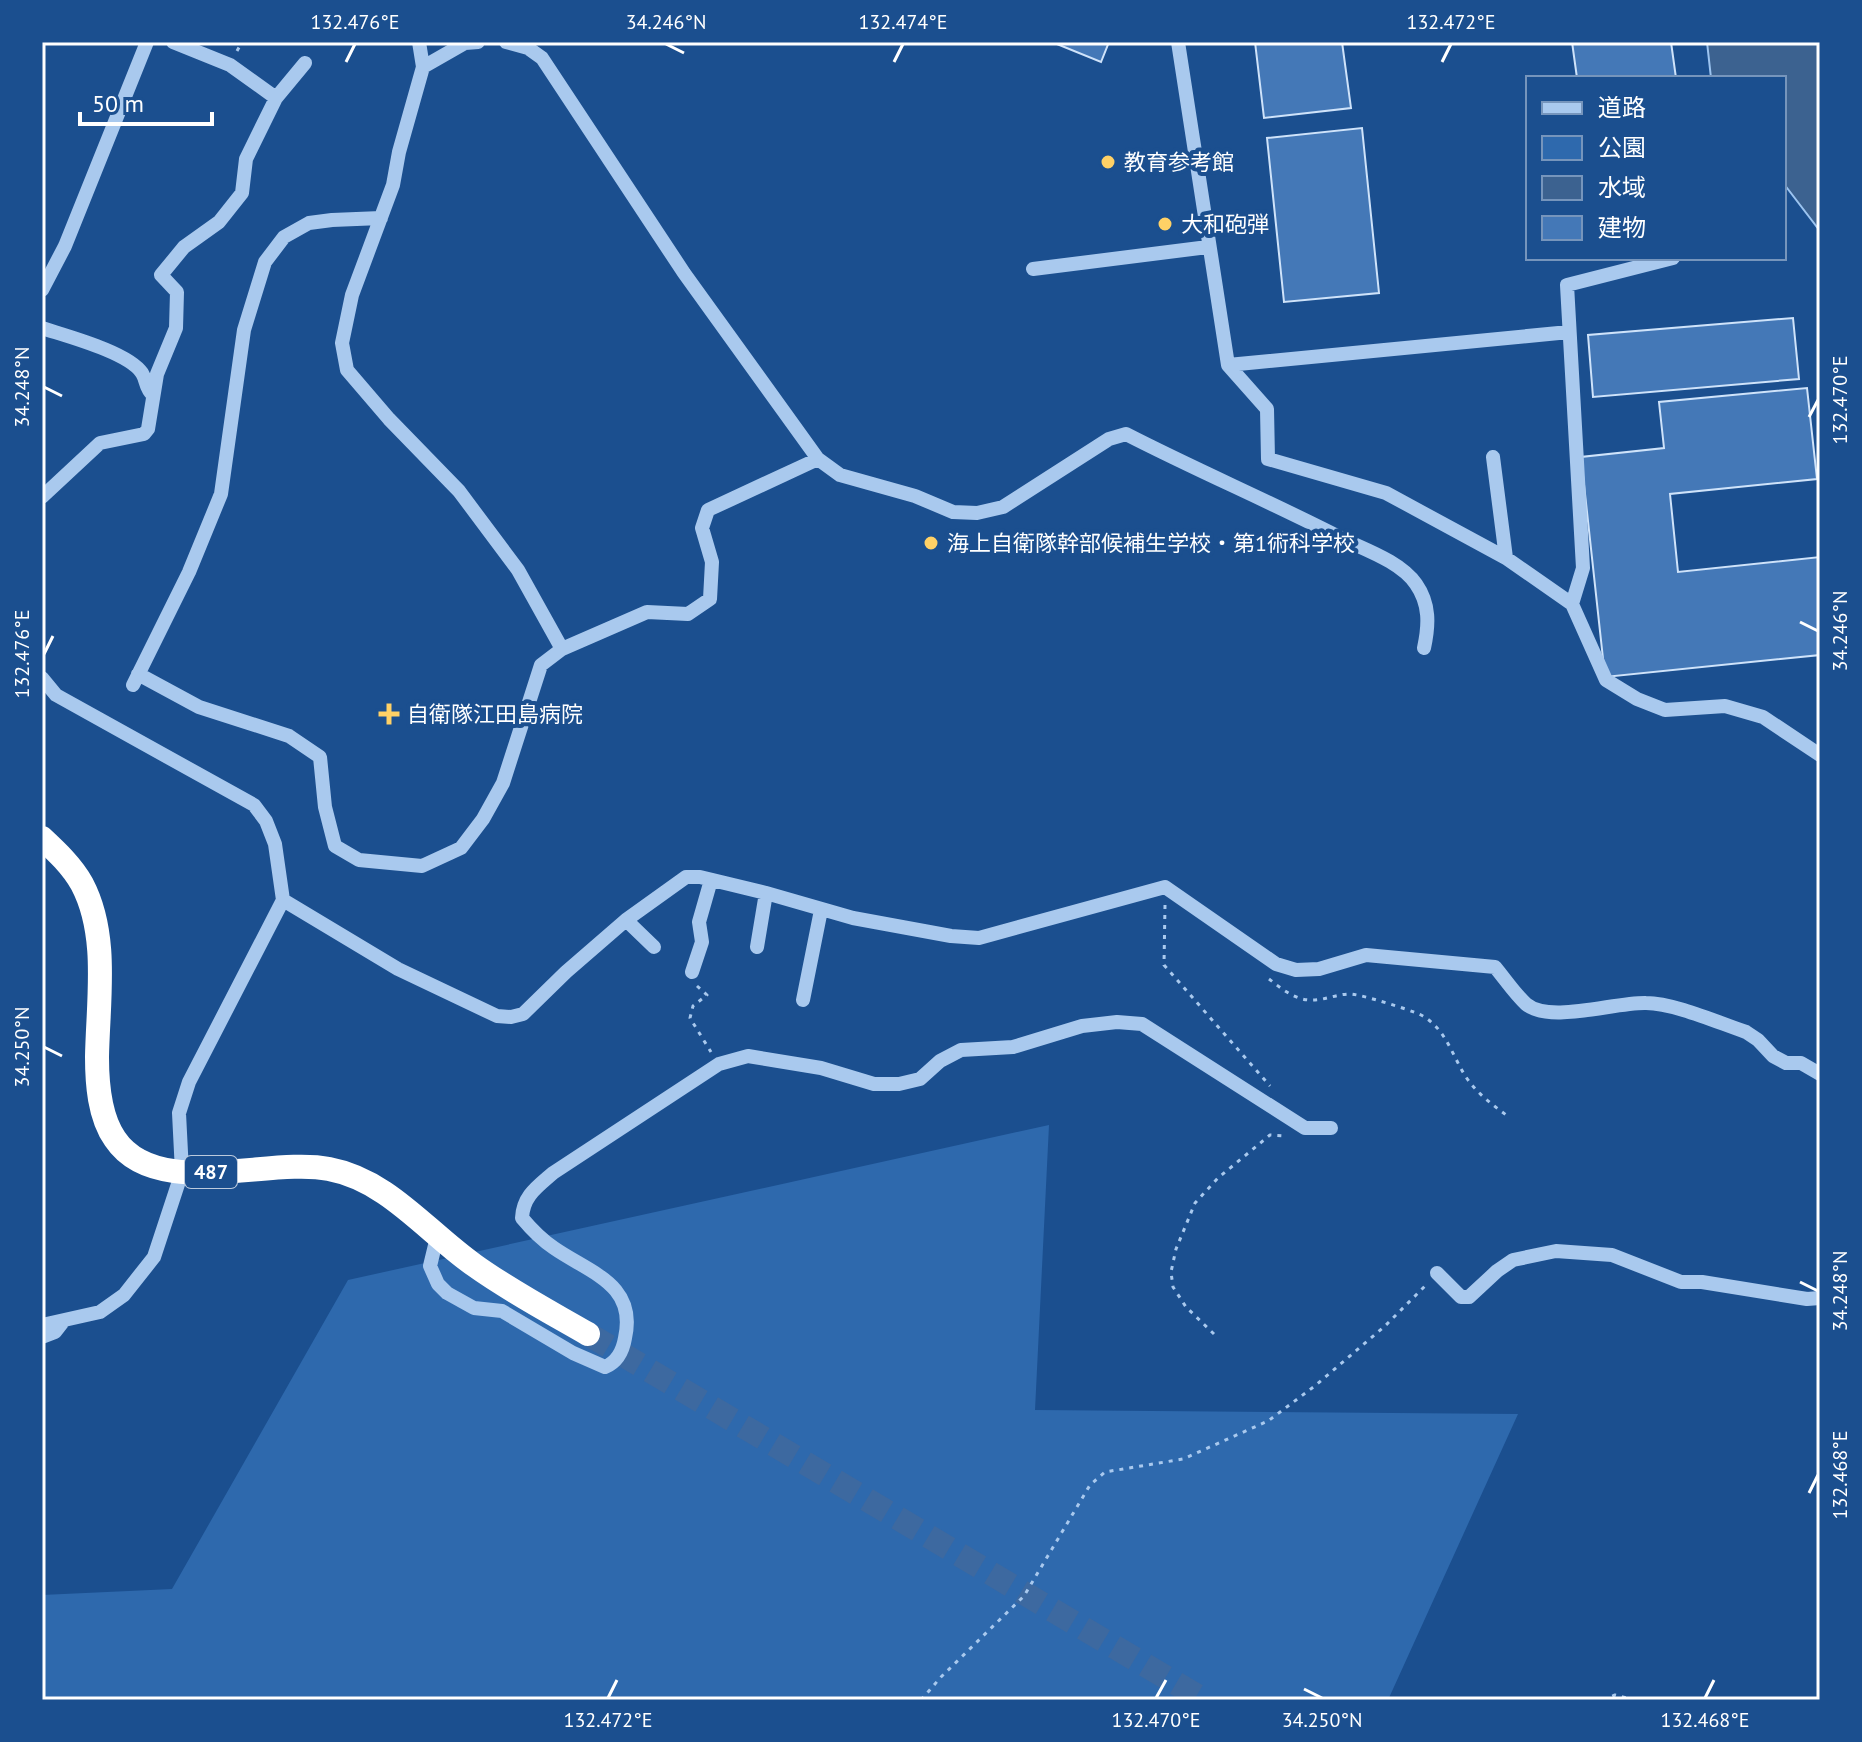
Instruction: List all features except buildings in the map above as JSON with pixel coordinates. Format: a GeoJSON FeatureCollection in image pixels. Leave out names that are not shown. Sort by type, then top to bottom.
{"type":"FeatureCollection","features":[{"type":"Feature","properties":{"kind":"highway","name":"487"},"geometry":{"type":"LineString","coordinates":[[42,838],[65,860],[81,882],[96,916],[99,940],[97,1072],[101,1103],[115,1140],[128,1153],[147,1163],[182,1172],[294,1166],[329,1169],[362,1179],[390,1196],[475,1266],[588,1334]]}},
{"type":"Feature","properties":{"kind":"street"},"geometry":{"type":"LineString","coordinates":[[42,290],[65,246],[147,42]]}},
{"type":"Feature","properties":{"kind":"street"},"geometry":{"type":"LineString","coordinates":[[173,42],[230,65],[276,98]]}},
{"type":"Feature","properties":{"kind":"street"},"geometry":{"type":"LineString","coordinates":[[419,42],[423,67],[393,185],[352,295],[342,343],[347,370],[389,419],[459,491],[518,570],[562,649]]}},
{"type":"Feature","properties":{"kind":"street"},"geometry":{"type":"LineString","coordinates":[[423,67],[465,43],[478,42]]}},
{"type":"Feature","properties":{"kind":"street"},"geometry":{"type":"LineString","coordinates":[[506,42],[528,48],[542,58],[684,273],[818,459],[840,475],[915,496],[953,512],[977,513],[1003,507],[1109,439],[1126,434],[1391,563],[1415,581],[1427,604],[1429,628],[1424,648]]}},
{"type":"Feature","properties":{"kind":"street"},"geometry":{"type":"LineString","coordinates":[[1178,42],[1228,365],[1267,409],[1268,459],[1386,493],[1506,558],[1572,604],[1606,680],[1637,699],[1665,710],[1725,706],[1763,717],[1820,755]]}},
{"type":"Feature","properties":{"kind":"street"},"geometry":{"type":"LineString","coordinates":[[42,497],[100,443],[144,434],[148,429],[157,374],[176,328],[177,292],[161,275],[184,247],[219,222],[242,193],[246,159],[276,98],[305,63]]}},
{"type":"Feature","properties":{"kind":"street"},"geometry":{"type":"LineString","coordinates":[[381,218],[309,223],[284,237],[265,262],[244,330],[221,494],[189,572],[135,679],[199,707],[289,736],[320,757],[325,807],[335,846],[359,860],[422,866],[461,848],[483,819],[503,783],[541,665],[562,649],[647,612],[688,614],[710,599],[712,562],[702,528],[708,510],[818,459]]}},
{"type":"Feature","properties":{"kind":"street"},"geometry":{"type":"LineString","coordinates":[[1033,269],[1208,247]]}},
{"type":"Feature","properties":{"kind":"street"},"geometry":{"type":"LineString","coordinates":[[1572,604],[1583,568],[1567,285],[1665,260]]}},
{"type":"Feature","properties":{"kind":"street"},"geometry":{"type":"LineString","coordinates":[[42,328],[107,349],[141,372],[146,389],[153,395]]}},
{"type":"Feature","properties":{"kind":"street"},"geometry":{"type":"LineString","coordinates":[[1228,365],[1569,332]]}},
{"type":"Feature","properties":{"kind":"street"},"geometry":{"type":"LineString","coordinates":[[1493,457],[1506,558]]}},
{"type":"Feature","properties":{"kind":"street"},"geometry":{"type":"LineString","coordinates":[[42,678],[56,695],[254,805],[266,821],[275,844],[283,900],[189,1082],[179,1113],[182,1172],[154,1257],[124,1295],[100,1312],[62,1323],[42,1325]]}},
{"type":"Feature","properties":{"kind":"street"},"geometry":{"type":"LineString","coordinates":[[283,900],[398,969],[497,1016],[511,1017],[523,1014],[626,920],[686,877],[766,893],[853,918],[951,936],[979,938],[1165,887],[1276,964],[1296,970],[1319,969],[1366,955],[1495,967],[1526,1004],[1538,1012],[1556,1014],[1648,1002],[1746,1032],[1773,1056],[1786,1063],[1801,1063],[1820,1074]]}},
{"type":"Feature","properties":{"kind":"street"},"geometry":{"type":"LineString","coordinates":[[692,972],[702,942],[699,922],[711,880]]}},
{"type":"Feature","properties":{"kind":"street"},"geometry":{"type":"LineString","coordinates":[[757,947],[766,893]]}},
{"type":"Feature","properties":{"kind":"street"},"geometry":{"type":"LineString","coordinates":[[803,1000],[821,910]]}},
{"type":"Feature","properties":{"kind":"street"},"geometry":{"type":"LineString","coordinates":[[626,920],[654,947]]}},
{"type":"Feature","properties":{"kind":"street"},"geometry":{"type":"LineString","coordinates":[[437,1237],[430,1266],[438,1284],[447,1293],[474,1308],[502,1311],[573,1353],[605,1367],[614,1363],[624,1343],[629,1320],[623,1299],[608,1282],[534,1232],[522,1218],[523,1205],[532,1191],[553,1173],[719,1064],[748,1056],[821,1068],[874,1084],[899,1084],[920,1079],[940,1061],[961,1050],[1013,1047],[1082,1026],[1117,1022],[1142,1024],[1305,1128],[1324,1128]]}},
{"type":"Feature","properties":{"kind":"street"},"geometry":{"type":"LineString","coordinates":[[1437,1273],[1461,1297],[1469,1297],[1513,1260],[1556,1251],[1612,1255],[1681,1282],[1702,1282],[1807,1299],[1820,1298]]}},
{"type":"Feature","properties":{"kind":"street"},"geometry":{"type":"LineString","coordinates":[[42,1337],[55,1332],[62,1323]]}},
{"type":"Feature","properties":{"kind":"path"},"geometry":{"type":"LineString","coordinates":[[1165,887],[1164,965],[1276,1093],[1263,1086]]}},
{"type":"Feature","properties":{"kind":"path"},"geometry":{"type":"LineString","coordinates":[[692,972],[693,982],[707,995],[693,1006],[690,1018],[719,1064]]}},
{"type":"Feature","properties":{"kind":"path"},"geometry":{"type":"LineString","coordinates":[[1268,979],[1298,998],[1311,1001],[1345,994],[1357,995],[1425,1017],[1444,1037],[1467,1078],[1482,1097],[1509,1117]]}},
{"type":"Feature","properties":{"kind":"path"},"geometry":{"type":"LineString","coordinates":[[1214,1334],[1186,1307],[1173,1287],[1171,1272],[1186,1221],[1195,1203],[1218,1178],[1270,1135],[1312,1136],[1324,1128]]}},
{"type":"Feature","properties":{"kind":"path"},"geometry":{"type":"LineString","coordinates":[[921,1700],[1024,1596],[1090,1485],[1105,1472],[1183,1459],[1268,1421],[1385,1326],[1437,1273]]}},
{"type":"Feature","properties":{"kind":"path"},"geometry":{"type":"LineString","coordinates":[[1603,1700],[1615,1695],[1634,1700]]}},
{"type":"Feature","properties":{"kind":"green space"},"geometry":{"type":"Polygon","coordinates":[[[1049,1125],[1035,1410],[1518,1414],[1388,1700],[42,1700],[42,1595],[172,1589],[348,1280],[1049,1125]]]}},
{"type":"Feature","properties":{"kind":"water"},"geometry":{"type":"Polygon","coordinates":[[[1707,42],[1820,42],[1820,231],[1786,187],[1786,76],[1711,76],[1707,42]]]}},
{"type":"Feature","properties":{"kind":"tunnel"},"geometry":{"type":"LineString","coordinates":[[588,1334],[1204,1700]]}},
{"type":"Feature","properties":{"kind":"place","name":"教育参考館"},"geometry":{"type":"Point","coordinates":[1108,162]}},
{"type":"Feature","properties":{"kind":"place","name":"大和砲弾"},"geometry":{"type":"Point","coordinates":[1165,224]}},
{"type":"Feature","properties":{"kind":"place","name":"海上自衛隊幹部候補生学校・第1術科学校"},"geometry":{"type":"Point","coordinates":[931,543]}},
{"type":"Feature","properties":{"kind":"place","name":"自衛隊江田島病院"},"geometry":{"type":"Point","coordinates":[389,714]}}]}
